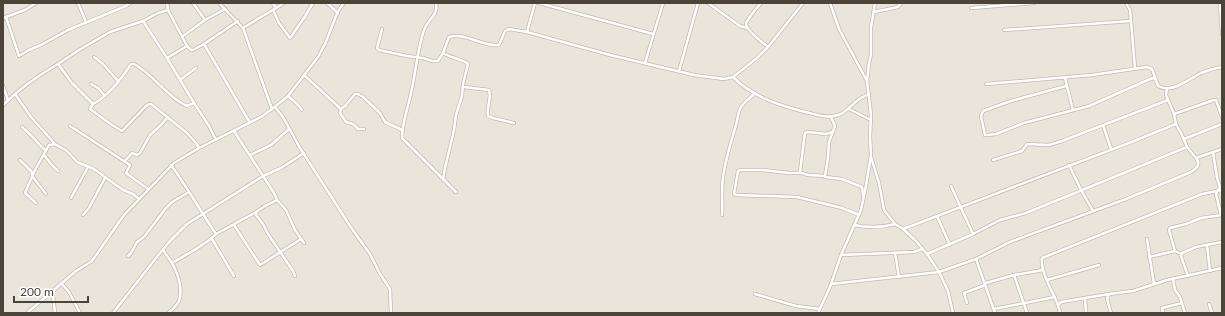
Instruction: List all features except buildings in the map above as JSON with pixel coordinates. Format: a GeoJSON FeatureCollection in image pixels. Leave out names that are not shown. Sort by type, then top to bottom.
{"type":"FeatureCollection","features":[{"type":"Feature","properties":{"kind":"street"},"geometry":{"type":"LineString","coordinates":[[36,3],[25,10],[4,17],[19,56],[68,30],[130,3]]}},
{"type":"Feature","properties":{"kind":"street"},"geometry":{"type":"LineString","coordinates":[[78,3],[86,22]]}},
{"type":"Feature","properties":{"kind":"street"},"geometry":{"type":"LineString","coordinates":[[167,3],[168,10],[191,50],[204,44],[238,21]]}},
{"type":"Feature","properties":{"kind":"street"},"geometry":{"type":"LineString","coordinates":[[193,3],[205,20]]}},
{"type":"Feature","properties":{"kind":"street"},"geometry":{"type":"LineString","coordinates":[[219,3],[238,21],[243,28],[263,86],[274,108],[283,117],[352,229],[370,254],[380,274],[390,289],[391,313]]}},
{"type":"Feature","properties":{"kind":"street"},"geometry":{"type":"LineString","coordinates":[[274,3],[276,8]]}},
{"type":"Feature","properties":{"kind":"street"},"geometry":{"type":"LineString","coordinates":[[243,28],[284,3]]}},
{"type":"Feature","properties":{"kind":"street"},"geometry":{"type":"LineString","coordinates":[[273,10],[279,24],[290,38],[313,3]]}},
{"type":"Feature","properties":{"kind":"street"},"geometry":{"type":"LineString","coordinates":[[327,3],[338,13]]}},
{"type":"Feature","properties":{"kind":"street"},"geometry":{"type":"LineString","coordinates":[[27,313],[76,271],[92,261],[124,215],[171,165],[199,148],[261,117],[288,96],[322,51],[338,13],[344,3]]}},
{"type":"Feature","properties":{"kind":"street"},"geometry":{"type":"LineString","coordinates":[[436,3],[437,6],[435,14],[424,31],[412,92],[402,130],[402,138],[456,192]]}},
{"type":"Feature","properties":{"kind":"street"},"geometry":{"type":"LineString","coordinates":[[527,32],[535,3]]}},
{"type":"Feature","properties":{"kind":"street"},"geometry":{"type":"LineString","coordinates":[[539,3],[653,34]]}},
{"type":"Feature","properties":{"kind":"street"},"geometry":{"type":"LineString","coordinates":[[645,63],[663,3]]}},
{"type":"Feature","properties":{"kind":"street"},"geometry":{"type":"LineString","coordinates":[[679,71],[698,3]]}},
{"type":"Feature","properties":{"kind":"street"},"geometry":{"type":"LineString","coordinates":[[708,3],[740,26],[748,29],[768,47]]}},
{"type":"Feature","properties":{"kind":"street"},"geometry":{"type":"LineString","coordinates":[[748,29],[746,24],[761,3]]}},
{"type":"Feature","properties":{"kind":"street"},"geometry":{"type":"LineString","coordinates":[[382,29],[378,49],[390,53],[418,57],[435,62],[438,61],[443,54],[447,39],[451,36],[466,37],[480,42],[499,45],[506,30],[509,29],[527,32],[610,55],[694,75],[724,79],[733,77],[757,58],[768,47],[803,3]]}},
{"type":"Feature","properties":{"kind":"street"},"geometry":{"type":"LineString","coordinates":[[830,3],[838,29],[867,81]]}},
{"type":"Feature","properties":{"kind":"street"},"geometry":{"type":"LineString","coordinates":[[818,313],[861,210],[864,197],[871,156],[870,138],[872,115],[867,81],[868,66],[871,54],[870,38],[875,3]]}},
{"type":"Feature","properties":{"kind":"street"},"geometry":{"type":"LineString","coordinates":[[874,12],[898,7],[901,3]]}},
{"type":"Feature","properties":{"kind":"street"},"geometry":{"type":"LineString","coordinates":[[970,8],[1034,3]]}},
{"type":"Feature","properties":{"kind":"street"},"geometry":{"type":"LineString","coordinates":[[1126,3],[1130,10],[1134,68]]}},
{"type":"Feature","properties":{"kind":"street"},"geometry":{"type":"LineString","coordinates":[[1220,3],[1222,34]]}},
{"type":"Feature","properties":{"kind":"street"},"geometry":{"type":"LineString","coordinates":[[183,36],[205,20],[225,9]]}},
{"type":"Feature","properties":{"kind":"street"},"geometry":{"type":"LineString","coordinates":[[3,105],[15,94],[79,50],[106,35],[168,10]]}},
{"type":"Feature","properties":{"kind":"street"},"geometry":{"type":"LineString","coordinates":[[143,21],[209,126],[216,140]]}},
{"type":"Feature","properties":{"kind":"street"},"geometry":{"type":"LineString","coordinates":[[1004,30],[1131,21]]}},
{"type":"Feature","properties":{"kind":"street"},"geometry":{"type":"LineString","coordinates":[[204,44],[250,123]]}},
{"type":"Feature","properties":{"kind":"street"},"geometry":{"type":"LineString","coordinates":[[167,58],[188,46]]}},
{"type":"Feature","properties":{"kind":"street"},"geometry":{"type":"LineString","coordinates":[[443,54],[448,57],[468,62],[464,87],[456,115],[443,180]]}},
{"type":"Feature","properties":{"kind":"street"},"geometry":{"type":"LineString","coordinates":[[94,57],[103,64],[118,81]]}},
{"type":"Feature","properties":{"kind":"street"},"geometry":{"type":"LineString","coordinates":[[58,64],[72,83],[93,104]]}},
{"type":"Feature","properties":{"kind":"street"},"geometry":{"type":"LineString","coordinates":[[194,103],[187,106],[182,104],[162,88],[147,72],[134,64],[131,64],[111,91],[93,104],[90,110],[122,131],[149,104],[156,107],[190,136],[199,148]]}},
{"type":"Feature","properties":{"kind":"street"},"geometry":{"type":"LineString","coordinates":[[986,84],[1065,78],[1112,73],[1134,68],[1150,68],[1152,69],[1157,84],[1160,87],[1167,88],[1178,86],[1202,73],[1222,67]]}},
{"type":"Feature","properties":{"kind":"street"},"geometry":{"type":"LineString","coordinates":[[180,80],[196,68]]}},
{"type":"Feature","properties":{"kind":"street"},"geometry":{"type":"LineString","coordinates":[[304,75],[341,109],[340,113],[346,122],[353,124],[358,129],[364,130]]}},
{"type":"Feature","properties":{"kind":"street"},"geometry":{"type":"LineString","coordinates":[[733,77],[744,88],[754,94],[784,106],[820,116],[831,117],[840,115],[849,109],[859,99],[869,94]]}},
{"type":"Feature","properties":{"kind":"street"},"geometry":{"type":"LineString","coordinates":[[1065,78],[1073,110]]}},
{"type":"Feature","properties":{"kind":"street"},"geometry":{"type":"LineString","coordinates":[[1066,86],[1012,101],[983,111],[981,116],[985,135],[1100,102],[1150,79],[1154,78],[1156,80]]}},
{"type":"Feature","properties":{"kind":"street"},"geometry":{"type":"LineString","coordinates":[[91,84],[98,88],[105,96]]}},
{"type":"Feature","properties":{"kind":"street"},"geometry":{"type":"LineString","coordinates":[[3,86],[8,100]]}},
{"type":"Feature","properties":{"kind":"street"},"geometry":{"type":"LineString","coordinates":[[464,87],[489,90],[488,116],[514,123]]}},
{"type":"Feature","properties":{"kind":"street"},"geometry":{"type":"LineString","coordinates":[[831,284],[939,272],[976,259],[1010,242],[1126,199],[1191,172],[1196,169],[1198,162],[1187,147],[1176,124],[1174,114],[1166,95],[1167,88]]}},
{"type":"Feature","properties":{"kind":"street"},"geometry":{"type":"LineString","coordinates":[[15,94],[31,117],[55,144],[67,151],[77,162],[94,169],[124,190],[133,194],[138,199]]}},
{"type":"Feature","properties":{"kind":"street"},"geometry":{"type":"LineString","coordinates":[[341,109],[346,106],[355,94],[358,94],[380,113],[385,122],[402,130]]}},
{"type":"Feature","properties":{"kind":"street"},"geometry":{"type":"LineString","coordinates":[[722,215],[723,177],[738,113],[742,105],[754,94]]}},
{"type":"Feature","properties":{"kind":"street"},"geometry":{"type":"LineString","coordinates":[[288,96],[302,110]]}},
{"type":"Feature","properties":{"kind":"street"},"geometry":{"type":"LineString","coordinates":[[993,160],[1022,152],[1027,144],[1051,145],[1168,100]]}},
{"type":"Feature","properties":{"kind":"street"},"geometry":{"type":"LineString","coordinates":[[1174,114],[1214,100],[1218,102],[1222,117]]}},
{"type":"Feature","properties":{"kind":"street"},"geometry":{"type":"LineString","coordinates":[[849,109],[871,120]]}},
{"type":"Feature","properties":{"kind":"street"},"geometry":{"type":"LineString","coordinates":[[125,161],[132,153],[136,155],[140,153],[150,135],[168,117]]}},
{"type":"Feature","properties":{"kind":"street"},"geometry":{"type":"LineString","coordinates":[[825,176],[829,142],[835,124],[831,117]]}},
{"type":"Feature","properties":{"kind":"street"},"geometry":{"type":"LineString","coordinates":[[903,228],[1176,124]]}},
{"type":"Feature","properties":{"kind":"street"},"geometry":{"type":"LineString","coordinates":[[1184,139],[1222,124]]}},
{"type":"Feature","properties":{"kind":"street"},"geometry":{"type":"LineString","coordinates":[[1103,125],[1111,149]]}},
{"type":"Feature","properties":{"kind":"street"},"geometry":{"type":"LineString","coordinates":[[70,126],[130,165],[126,173],[148,189]]}},
{"type":"Feature","properties":{"kind":"street"},"geometry":{"type":"LineString","coordinates":[[22,127],[31,134],[51,164],[58,171]]}},
{"type":"Feature","properties":{"kind":"street"},"geometry":{"type":"LineString","coordinates":[[250,155],[271,145],[289,129]]}},
{"type":"Feature","properties":{"kind":"street"},"geometry":{"type":"LineString","coordinates":[[234,131],[277,200],[286,210],[295,230],[304,243]]}},
{"type":"Feature","properties":{"kind":"street"},"geometry":{"type":"LineString","coordinates":[[800,172],[805,133],[826,134],[832,132]]}},
{"type":"Feature","properties":{"kind":"street"},"geometry":{"type":"LineString","coordinates":[[36,204],[25,193],[32,176],[49,145],[55,144]]}},
{"type":"Feature","properties":{"kind":"street"},"geometry":{"type":"LineString","coordinates":[[928,254],[1000,220],[1026,212],[1187,147]]}},
{"type":"Feature","properties":{"kind":"street"},"geometry":{"type":"LineString","coordinates":[[1196,158],[1222,148]]}},
{"type":"Feature","properties":{"kind":"street"},"geometry":{"type":"LineString","coordinates":[[1213,152],[1220,190]]}},
{"type":"Feature","properties":{"kind":"street"},"geometry":{"type":"LineString","coordinates":[[112,313],[170,241],[187,224],[263,176],[281,168],[304,153]]}},
{"type":"Feature","properties":{"kind":"street"},"geometry":{"type":"LineString","coordinates":[[871,156],[879,183],[884,210],[895,224],[903,228],[928,254],[948,291],[953,313]]}},
{"type":"Feature","properties":{"kind":"street"},"geometry":{"type":"LineString","coordinates":[[20,160],[32,172],[32,176],[46,194]]}},
{"type":"Feature","properties":{"kind":"street"},"geometry":{"type":"LineString","coordinates":[[171,165],[216,234]]}},
{"type":"Feature","properties":{"kind":"street"},"geometry":{"type":"LineString","coordinates":[[1069,165],[1093,211]]}},
{"type":"Feature","properties":{"kind":"street"},"geometry":{"type":"LineString","coordinates":[[71,198],[88,167]]}},
{"type":"Feature","properties":{"kind":"street"},"geometry":{"type":"LineString","coordinates":[[859,215],[842,208],[797,197],[734,194],[738,171],[762,170],[790,173],[800,172],[842,179],[862,187],[864,197]]}},
{"type":"Feature","properties":{"kind":"street"},"geometry":{"type":"LineString","coordinates":[[83,215],[89,208],[106,178]]}},
{"type":"Feature","properties":{"kind":"street"},"geometry":{"type":"LineString","coordinates":[[950,186],[973,234]]}},
{"type":"Feature","properties":{"kind":"street"},"geometry":{"type":"LineString","coordinates":[[1175,251],[1169,230],[1170,228],[1201,218],[1222,215],[1216,194],[1220,190]]}},
{"type":"Feature","properties":{"kind":"street"},"geometry":{"type":"LineString","coordinates":[[1060,313],[1055,297],[1043,270],[1042,258],[1202,194],[1220,190]]}},
{"type":"Feature","properties":{"kind":"street"},"geometry":{"type":"LineString","coordinates":[[128,256],[137,242],[144,237],[166,208],[172,202],[189,192]]}},
{"type":"Feature","properties":{"kind":"street"},"geometry":{"type":"LineString","coordinates":[[172,263],[212,239],[216,234],[277,200]]}},
{"type":"Feature","properties":{"kind":"street"},"geometry":{"type":"LineString","coordinates":[[256,212],[256,215],[295,276]]}},
{"type":"Feature","properties":{"kind":"street"},"geometry":{"type":"LineString","coordinates":[[937,216],[950,244]]}},
{"type":"Feature","properties":{"kind":"street"},"geometry":{"type":"LineString","coordinates":[[854,225],[867,227],[895,224]]}},
{"type":"Feature","properties":{"kind":"street"},"geometry":{"type":"LineString","coordinates":[[234,225],[260,264],[302,239]]}},
{"type":"Feature","properties":{"kind":"street"},"geometry":{"type":"LineString","coordinates":[[212,239],[234,276]]}},
{"type":"Feature","properties":{"kind":"street"},"geometry":{"type":"LineString","coordinates":[[1147,239],[1154,284]]}},
{"type":"Feature","properties":{"kind":"street"},"geometry":{"type":"LineString","coordinates":[[1181,254],[1184,251],[1222,242]]}},
{"type":"Feature","properties":{"kind":"street"},"geometry":{"type":"LineString","coordinates":[[1207,245],[1210,271]]}},
{"type":"Feature","properties":{"kind":"street"},"geometry":{"type":"LineString","coordinates":[[841,256],[914,252],[922,249]]}},
{"type":"Feature","properties":{"kind":"street"},"geometry":{"type":"LineString","coordinates":[[163,250],[178,272],[180,286],[179,302],[168,313]]}},
{"type":"Feature","properties":{"kind":"street"},"geometry":{"type":"LineString","coordinates":[[1149,257],[1175,251],[1181,254],[1188,276]]}},
{"type":"Feature","properties":{"kind":"street"},"geometry":{"type":"LineString","coordinates":[[895,253],[899,277]]}},
{"type":"Feature","properties":{"kind":"street"},"geometry":{"type":"LineString","coordinates":[[976,259],[995,313]]}},
{"type":"Feature","properties":{"kind":"street"},"geometry":{"type":"LineString","coordinates":[[1047,280],[1099,265]]}},
{"type":"Feature","properties":{"kind":"street"},"geometry":{"type":"LineString","coordinates":[[1058,305],[1060,302],[1133,291],[1172,279],[1222,268]]}},
{"type":"Feature","properties":{"kind":"street"},"geometry":{"type":"LineString","coordinates":[[967,303],[964,293],[983,286],[985,283],[1014,275],[1043,270]]}},
{"type":"Feature","properties":{"kind":"street"},"geometry":{"type":"LineString","coordinates":[[1014,275],[1027,313]]}},
{"type":"Feature","properties":{"kind":"street"},"geometry":{"type":"LineString","coordinates":[[1172,279],[1185,313]]}},
{"type":"Feature","properties":{"kind":"street"},"geometry":{"type":"LineString","coordinates":[[62,284],[69,292],[80,313]]}},
{"type":"Feature","properties":{"kind":"street"},"geometry":{"type":"LineString","coordinates":[[50,294],[53,296],[55,313]]}},
{"type":"Feature","properties":{"kind":"street"},"geometry":{"type":"LineString","coordinates":[[755,294],[796,306],[820,310]]}},
{"type":"Feature","properties":{"kind":"street"},"geometry":{"type":"LineString","coordinates":[[1109,294],[1107,299],[1111,313]]}},
{"type":"Feature","properties":{"kind":"street"},"geometry":{"type":"LineString","coordinates":[[994,309],[1055,297]]}},
{"type":"Feature","properties":{"kind":"street"},"geometry":{"type":"LineString","coordinates":[[1085,299],[1086,313]]}},
{"type":"Feature","properties":{"kind":"street"},"geometry":{"type":"LineString","coordinates":[[1163,313],[1162,308],[1182,303]]}},
{"type":"Feature","properties":{"kind":"street"},"geometry":{"type":"LineString","coordinates":[[1209,304],[1212,313]]}},
{"type":"Feature","properties":{"kind":"shaded area"},"geometry":{"type":"Polygon","coordinates":[[[3,3],[1222,3],[1222,313],[3,313],[3,3]]]}}]}
